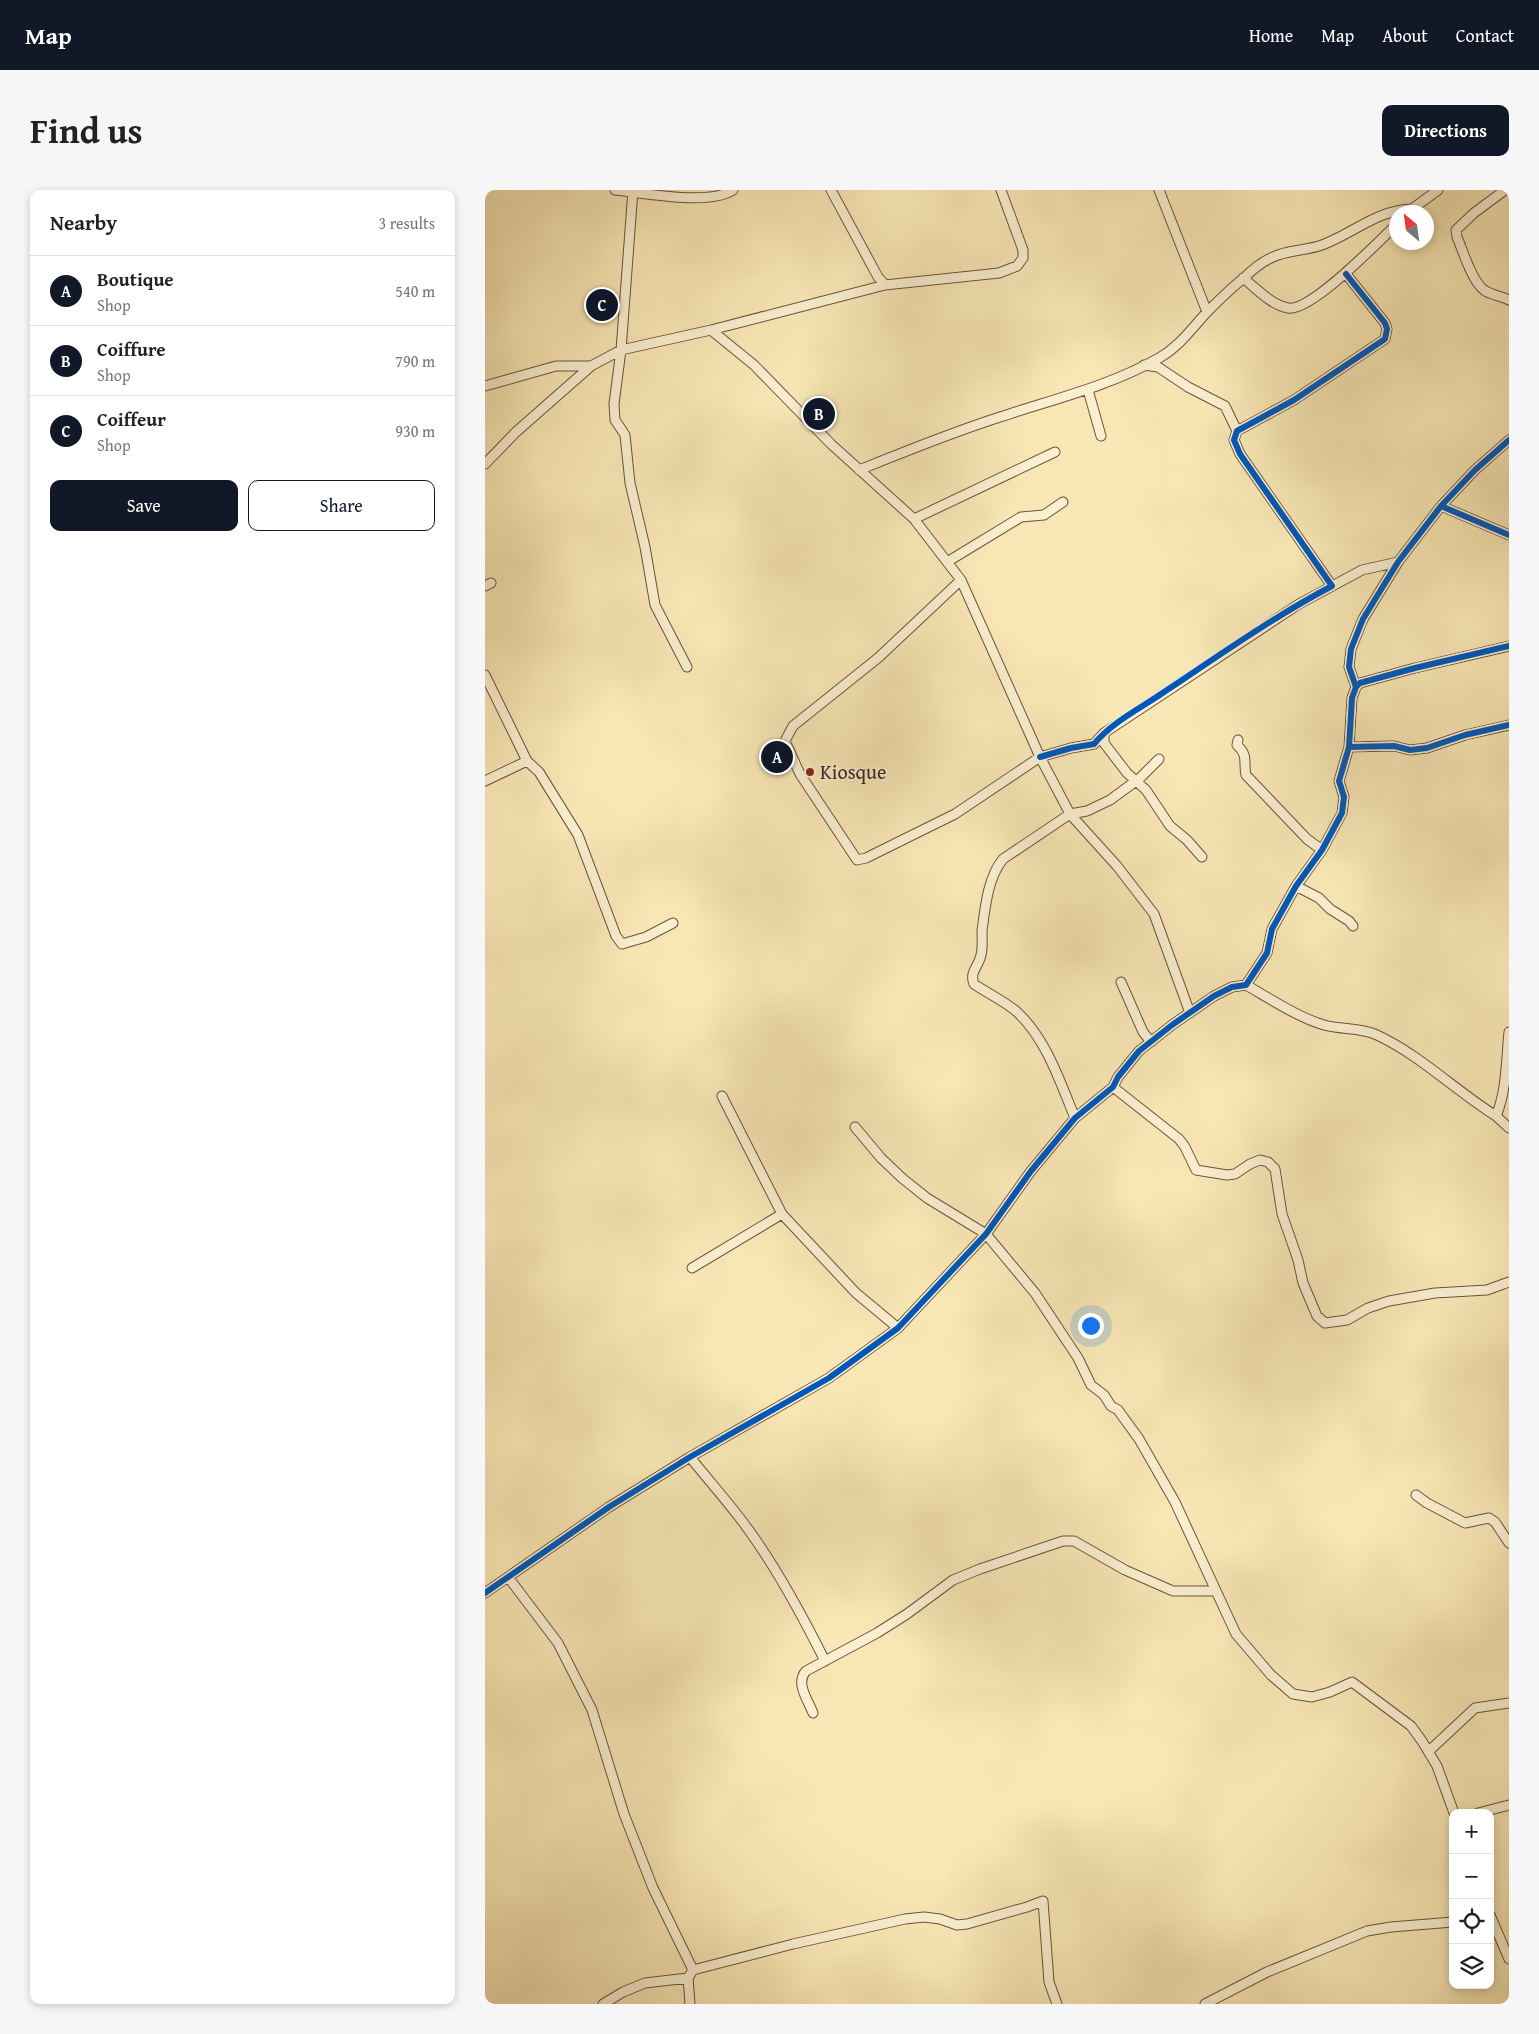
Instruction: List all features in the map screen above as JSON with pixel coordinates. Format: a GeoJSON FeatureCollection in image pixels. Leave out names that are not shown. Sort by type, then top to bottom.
{"type":"FeatureCollection","features":[{"type":"Feature","properties":{"kind":"street"},"geometry":{"type":"LineString","coordinates":[[615,190],[696,198],[715,196],[733,190]]}},
{"type":"Feature","properties":{"kind":"street"},"geometry":{"type":"LineString","coordinates":[[831,190],[878,277],[885,285]]}},
{"type":"Feature","properties":{"kind":"street"},"geometry":{"type":"LineString","coordinates":[[485,464],[517,432],[591,366],[621,350],[711,330],[885,285],[999,273],[1017,266],[1023,258],[1023,250],[1001,190]]}},
{"type":"Feature","properties":{"kind":"street"},"geometry":{"type":"LineString","coordinates":[[1159,190],[1207,312]]}},
{"type":"Feature","properties":{"kind":"street"},"geometry":{"type":"LineString","coordinates":[[1418,205],[1438,190]]}},
{"type":"Feature","properties":{"kind":"street"},"geometry":{"type":"LineString","coordinates":[[1505,190],[1474,213],[1456,230],[1457,238],[1476,282],[1482,289],[1509,300]]}},
{"type":"Feature","properties":{"kind":"street"},"geometry":{"type":"LineString","coordinates":[[633,191],[621,350],[614,404],[615,420],[625,435],[630,483],[655,605],[687,667]]}},
{"type":"Feature","properties":{"kind":"street"},"geometry":{"type":"LineString","coordinates":[[859,470],[1000,417],[1088,390],[1144,365],[1173,349],[1207,312],[1243,278],[1277,255],[1322,245],[1389,212]]}},
{"type":"Feature","properties":{"kind":"street"},"geometry":{"type":"LineString","coordinates":[[1243,278],[1273,302],[1286,308],[1291,308],[1315,296],[1346,274],[1389,232]]}},
{"type":"Feature","properties":{"kind":"street"},"geometry":{"type":"LineString","coordinates":[[1332,586],[1240,454],[1234,440],[1237,431],[1295,400],[1385,339],[1387,329],[1385,323],[1346,274]]}},
{"type":"Feature","properties":{"kind":"street"},"geometry":{"type":"LineString","coordinates":[[711,330],[754,365],[831,444],[914,519],[961,580],[1040,757],[1070,814],[1117,866],[1154,914],[1191,1012]]}},
{"type":"Feature","properties":{"kind":"street"},"geometry":{"type":"LineString","coordinates":[[1144,365],[1158,367],[1188,388],[1225,406],[1237,431]]}},
{"type":"Feature","properties":{"kind":"street"},"geometry":{"type":"LineString","coordinates":[[485,386],[556,366],[591,366]]}},
{"type":"Feature","properties":{"kind":"street"},"geometry":{"type":"LineString","coordinates":[[1088,390],[1101,436]]}},
{"type":"Feature","properties":{"kind":"street"},"geometry":{"type":"LineString","coordinates":[[1356,687],[1349,667],[1351,650],[1363,619],[1398,562],[1441,506],[1475,470],[1509,440]]}},
{"type":"Feature","properties":{"kind":"street"},"geometry":{"type":"LineString","coordinates":[[914,519],[1055,452]]}},
{"type":"Feature","properties":{"kind":"street"},"geometry":{"type":"LineString","coordinates":[[947,562],[1021,517],[1044,515],[1063,502]]}},
{"type":"Feature","properties":{"kind":"street"},"geometry":{"type":"LineString","coordinates":[[1441,506],[1509,535]]}},
{"type":"Feature","properties":{"kind":"street"},"geometry":{"type":"LineString","coordinates":[[961,580],[878,658],[793,726],[785,741],[800,774],[857,860],[866,858],[955,814],[1040,757],[1094,744],[1104,733],[1299,604],[1362,570],[1398,562]]}},
{"type":"Feature","properties":{"kind":"street"},"geometry":{"type":"LineString","coordinates":[[1246,985],[1267,953],[1272,929],[1296,886],[1322,850],[1342,813],[1344,797],[1339,781],[1349,748],[1352,698],[1356,687],[1360,683],[1415,668],[1509,646]]}},
{"type":"Feature","properties":{"kind":"street"},"geometry":{"type":"LineString","coordinates":[[485,675],[527,761],[539,772],[578,835],[616,936],[622,944],[646,937],[673,923]]}},
{"type":"Feature","properties":{"kind":"street"},"geometry":{"type":"LineString","coordinates":[[1349,748],[1394,746],[1410,750],[1427,748],[1509,725]]}},
{"type":"Feature","properties":{"kind":"street"},"geometry":{"type":"LineString","coordinates":[[1104,733],[1104,743],[1127,774],[1145,790],[1170,826],[1187,840],[1202,857]]}},
{"type":"Feature","properties":{"kind":"street"},"geometry":{"type":"LineString","coordinates":[[1238,740],[1237,745],[1242,750],[1246,759],[1246,775],[1307,839],[1322,850]]}},
{"type":"Feature","properties":{"kind":"street"},"geometry":{"type":"LineString","coordinates":[[1075,1118],[1050,1059],[1033,1031],[1016,1011],[974,984],[972,979],[973,972],[981,956],[988,898],[995,868],[1003,859],[1070,814],[1087,811],[1110,800],[1136,781],[1159,759]]}},
{"type":"Feature","properties":{"kind":"street"},"geometry":{"type":"LineString","coordinates":[[485,781],[527,761]]}},
{"type":"Feature","properties":{"kind":"street"},"geometry":{"type":"LineString","coordinates":[[1296,886],[1319,898],[1353,926]]}},
{"type":"Feature","properties":{"kind":"street"},"geometry":{"type":"LineString","coordinates":[[1121,982],[1143,1032],[1151,1042]]}},
{"type":"Feature","properties":{"kind":"street"},"geometry":{"type":"LineString","coordinates":[[485,1593],[609,1507],[690,1457],[813,1388],[898,1328],[986,1234],[1031,1171],[1075,1118],[1113,1087],[1118,1077],[1139,1051],[1191,1012],[1232,987],[1246,985],[1317,1023],[1337,1028],[1369,1032],[1387,1040],[1444,1079],[1470,1100],[1496,1116],[1509,1128]]}},
{"type":"Feature","properties":{"kind":"street"},"geometry":{"type":"LineString","coordinates":[[1496,1116],[1500,1108],[1505,1077],[1509,1032]]}},
{"type":"Feature","properties":{"kind":"street"},"geometry":{"type":"LineString","coordinates":[[1113,1087],[1179,1139],[1196,1170],[1227,1175],[1235,1174],[1259,1160],[1268,1162],[1275,1169],[1282,1214],[1298,1260],[1303,1283],[1317,1316],[1325,1322],[1347,1320],[1368,1308],[1389,1301],[1435,1293],[1479,1291],[1509,1282]]}},
{"type":"Feature","properties":{"kind":"street"},"geometry":{"type":"LineString","coordinates":[[721,1096],[781,1214],[856,1293],[898,1328]]}},
{"type":"Feature","properties":{"kind":"street"},"geometry":{"type":"LineString","coordinates":[[855,1127],[881,1158],[902,1178],[927,1198],[986,1234],[1035,1293],[1078,1358],[1091,1385],[1099,1391],[1111,1406],[1118,1410],[1134,1430],[1175,1502],[1236,1634],[1285,1688],[1293,1694],[1312,1697],[1330,1692],[1352,1682],[1411,1726],[1437,1766],[1453,1809]]}},
{"type":"Feature","properties":{"kind":"street"},"geometry":{"type":"LineString","coordinates":[[692,1268],[781,1214]]}},
{"type":"Feature","properties":{"kind":"street"},"geometry":{"type":"LineString","coordinates":[[690,1457],[747,1528],[778,1574],[802,1615],[825,1661]]}},
{"type":"Feature","properties":{"kind":"street"},"geometry":{"type":"LineString","coordinates":[[1417,1495],[1427,1503],[1465,1523],[1489,1518],[1495,1522],[1509,1543]]}},
{"type":"Feature","properties":{"kind":"street"},"geometry":{"type":"LineString","coordinates":[[813,1712],[800,1682],[801,1676],[806,1671],[884,1628],[953,1580],[980,1568],[1063,1541],[1074,1541],[1125,1570],[1173,1592],[1215,1591]]}},
{"type":"Feature","properties":{"kind":"street"},"geometry":{"type":"LineString","coordinates":[[508,1577],[558,1643],[592,1710],[628,1824],[653,1888],[691,1974],[690,2004]]}},
{"type":"Feature","properties":{"kind":"street"},"geometry":{"type":"LineString","coordinates":[[1429,1751],[1475,1708],[1509,1703]]}},
{"type":"Feature","properties":{"kind":"street"},"geometry":{"type":"LineString","coordinates":[[1494,1809],[1509,1805]]}},
{"type":"Feature","properties":{"kind":"street"},"geometry":{"type":"LineString","coordinates":[[603,2004],[623,1992],[645,1983],[691,1974],[793,1944],[905,1919],[925,1917],[940,1919],[957,1926],[1027,1907],[1043,1900],[1049,1982],[1057,2004]]}},
{"type":"Feature","properties":{"kind":"street"},"geometry":{"type":"LineString","coordinates":[[1205,2004],[1267,1972],[1367,1932],[1391,1927],[1449,1922]]}},
{"type":"Feature","properties":{"kind":"street"},"geometry":{"type":"LineString","coordinates":[[1494,1924],[1509,1959]]}},
{"type":"Feature","properties":{"kind":"cycle path"},"geometry":{"type":"LineString","coordinates":[[1040,757],[1094,744],[1110,728],[1228,649],[1332,586],[1240,454],[1234,440],[1237,431],[1294,400],[1385,339],[1387,329],[1385,323],[1346,274]]}},
{"type":"Feature","properties":{"kind":"cycle path"},"geometry":{"type":"LineString","coordinates":[[485,1593],[609,1507],[690,1457],[829,1378],[898,1328],[986,1234],[1031,1171],[1075,1118],[1113,1087],[1118,1077],[1139,1051],[1214,996],[1232,987],[1246,985],[1267,953],[1272,929],[1296,886],[1322,850],[1342,813],[1344,797],[1339,781],[1349,747],[1352,698],[1356,687],[1349,667],[1351,649],[1363,619],[1398,562],[1441,506],[1475,470],[1509,440]]}},
{"type":"Feature","properties":{"kind":"cycle path"},"geometry":{"type":"LineString","coordinates":[[1441,506],[1509,535]]}},
{"type":"Feature","properties":{"kind":"cycle path"},"geometry":{"type":"LineString","coordinates":[[1356,687],[1360,683],[1415,668],[1509,646]]}},
{"type":"Feature","properties":{"kind":"cycle path"},"geometry":{"type":"LineString","coordinates":[[1349,747],[1394,746],[1410,750],[1427,748],[1465,735],[1509,725]]}},
{"type":"Feature","properties":{"kind":"place","name":"Coiffeur"},"geometry":{"type":"Point","coordinates":[602,305]}},
{"type":"Feature","properties":{"kind":"place","name":"Coiffure"},"geometry":{"type":"Point","coordinates":[819,414]}},
{"type":"Feature","properties":{"kind":"place","name":"Boutique"},"geometry":{"type":"Point","coordinates":[777,757]}},
{"type":"Feature","properties":{"kind":"place","name":"Kiosque"},"geometry":{"type":"Point","coordinates":[810,772]}}]}
